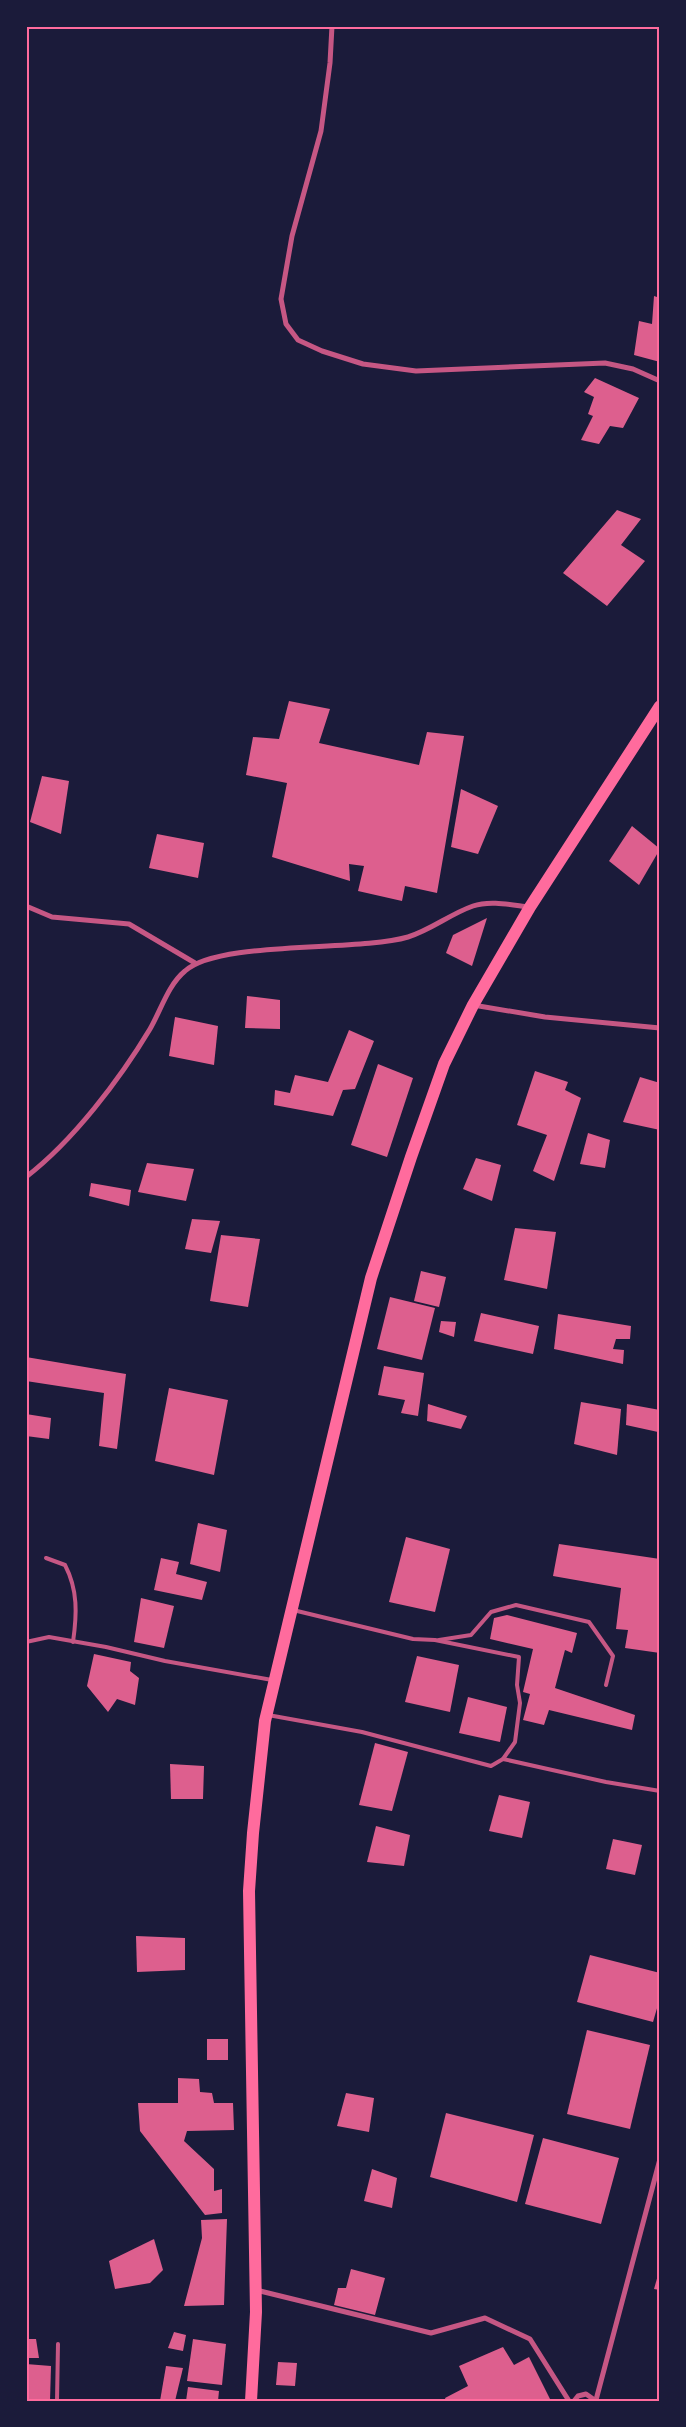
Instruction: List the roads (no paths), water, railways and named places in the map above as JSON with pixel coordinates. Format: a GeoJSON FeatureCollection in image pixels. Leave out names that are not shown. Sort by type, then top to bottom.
{"type":"FeatureCollection","features":[{"type":"Feature","properties":{"kind":"main road"},"geometry":{"type":"LineString","coordinates":[[251,2401],[256,2290],[249,1891],[253,1833],[267,1715],[291,1609],[371,1278],[444,1064],[473,1005],[530,907],[660,706]]}},
{"type":"Feature","properties":{"kind":"street"},"geometry":{"type":"LineString","coordinates":[[332,26],[330,63],[321,131],[292,236],[281,299],[286,324],[298,340],[322,351],[363,364],[416,371],[605,363],[633,370],[660,380]]}},
{"type":"Feature","properties":{"kind":"street"},"geometry":{"type":"LineString","coordinates":[[26,1176],[46,1162],[66,1141],[116,1079],[150,1029],[176,980],[195,963],[207,958],[384,942],[409,937],[474,906],[494,904],[530,907]]}},
{"type":"Feature","properties":{"kind":"street"},"geometry":{"type":"LineString","coordinates":[[26,906],[52,917],[129,924],[195,963]]}},
{"type":"Feature","properties":{"kind":"street"},"geometry":{"type":"LineString","coordinates":[[473,1005],[545,1017],[660,1028]]}},
{"type":"Feature","properties":{"kind":"street"},"geometry":{"type":"LineString","coordinates":[[574,2401],[578,2396],[586,2394],[596,2401],[660,2159]]}},
{"type":"Feature","properties":{"kind":"street"},"geometry":{"type":"LineString","coordinates":[[256,2290],[431,2333],[485,2318],[530,2338],[569,2401]]}},
{"type":"Feature","properties":{"kind":"lane"},"geometry":{"type":"LineString","coordinates":[[46,1558],[65,1565],[74,1587],[77,1612],[73,1642]]}},
{"type":"Feature","properties":{"kind":"lane"},"geometry":{"type":"LineString","coordinates":[[434,1640],[471,1635],[491,1612],[516,1605],[589,1622],[613,1656],[606,1685]]}},
{"type":"Feature","properties":{"kind":"lane"},"geometry":{"type":"LineString","coordinates":[[267,1715],[362,1732],[491,1766],[503,1759],[515,1742],[520,1703],[517,1684],[519,1657],[434,1640],[413,1639],[291,1609]]}},
{"type":"Feature","properties":{"kind":"lane"},"geometry":{"type":"LineString","coordinates":[[26,1642],[49,1637],[275,1681]]}},
{"type":"Feature","properties":{"kind":"lane"},"geometry":{"type":"LineString","coordinates":[[503,1759],[606,1782],[660,1791]]}},
{"type":"Feature","properties":{"kind":"lane"},"geometry":{"type":"LineString","coordinates":[[57,2401],[58,2344]]}}]}
